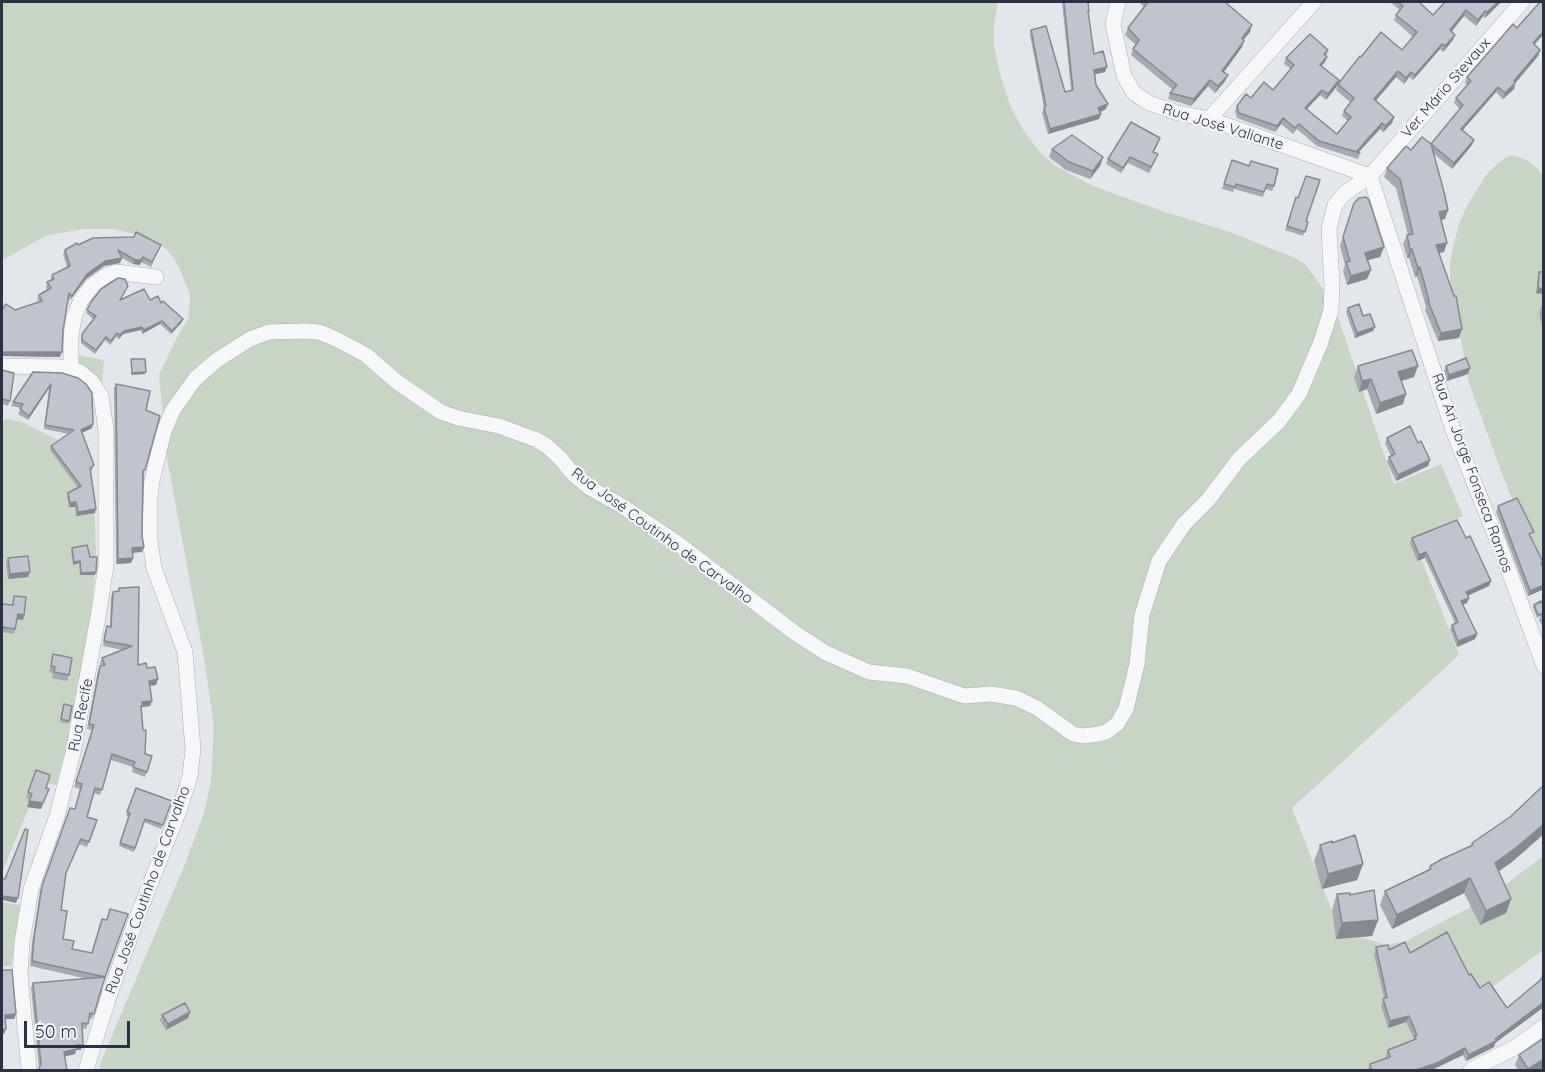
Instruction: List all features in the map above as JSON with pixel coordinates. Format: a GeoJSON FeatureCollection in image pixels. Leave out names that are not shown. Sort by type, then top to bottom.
{"type":"FeatureCollection","features":[{"type":"Feature","properties":{"kind":"street","name":"Rua José Valiante"},"geometry":{"type":"LineString","coordinates":[[1118,2],[1113,24],[1124,76],[1134,93],[1166,110],[1209,120],[1370,176]]}},
{"type":"Feature","properties":{"kind":"street"},"geometry":{"type":"LineString","coordinates":[[1209,120],[1314,2]]}},
{"type":"Feature","properties":{"kind":"street","name":"Ver. Mário Stevaux"},"geometry":{"type":"LineString","coordinates":[[1329,250],[1330,219],[1339,199],[1370,176],[1522,2]]}},
{"type":"Feature","properties":{"kind":"street","name":"Rua Ari Jorge Fonseca Ramos"},"geometry":{"type":"LineString","coordinates":[[1370,176],[1453,430],[1544,666]]}},
{"type":"Feature","properties":{"kind":"street","name":"Rua José Coutinho de Carvalho"},"geometry":{"type":"LineString","coordinates":[[86,1071],[109,996],[180,808],[192,761],[191,706],[185,652],[157,581],[151,554],[152,481],[164,430],[178,401],[204,370],[239,345],[269,332],[319,332],[336,339],[366,355],[397,382],[441,412],[465,420],[499,426],[547,446],[574,475],[590,488],[622,506],[685,549],[787,627],[826,653],[869,672],[907,676],[964,696],[991,694],[1016,698],[1037,708],[1073,734],[1091,736],[1111,729],[1126,709],[1137,664],[1142,615],[1162,556],[1179,529],[1208,500],[1239,459],[1279,421],[1299,394],[1321,342],[1331,310],[1329,250]]}},
{"type":"Feature","properties":{"kind":"street"},"geometry":{"type":"LineString","coordinates":[[2,366],[71,368],[71,336],[74,316],[81,300],[93,285],[107,275],[116,272],[156,277]]}},
{"type":"Feature","properties":{"kind":"street","name":"Rua Recife"},"geometry":{"type":"LineString","coordinates":[[29,1071],[20,975],[22,942],[31,889],[57,816],[73,753],[84,702],[106,566],[106,429],[103,406],[101,396],[92,382],[71,368]]}},
{"type":"Feature","properties":{"kind":"street"},"geometry":{"type":"LineString","coordinates":[[1471,1071],[1514,1048],[1544,1027]]}},
{"type":"Feature","properties":{"kind":"green space"},"geometry":{"type":"Polygon","coordinates":[[[2,2],[998,2],[994,25],[994,48],[1001,77],[1011,108],[1039,151],[1054,165],[1093,186],[1227,231],[1295,258],[1306,265],[1327,295],[1339,320],[1394,484],[1441,464],[1463,516],[1413,538],[1459,655],[1292,808],[1340,932],[1387,945],[1406,941],[1488,898],[1543,856],[1543,950],[1378,1070],[99,1070],[185,864],[204,813],[211,781],[214,726],[204,658],[167,458],[159,375],[189,318],[190,294],[178,265],[160,244],[146,237],[113,229],[85,229],[48,235],[2,260],[2,2]]]}},
{"type":"Feature","properties":{"kind":"green space"},"geometry":{"type":"Polygon","coordinates":[[[1509,156],[1527,160],[1543,176],[1543,572],[1504,479],[1469,383],[1450,281],[1453,247],[1467,206],[1486,175],[1509,156]]]}},
{"type":"Feature","properties":{"kind":"green space"},"geometry":{"type":"Polygon","coordinates":[[[71,354],[104,360],[101,396],[86,376],[71,354]]]}},
{"type":"Feature","properties":{"kind":"green space"},"geometry":{"type":"Polygon","coordinates":[[[8,419],[22,422],[69,446],[88,466],[94,490],[96,559],[92,608],[72,727],[56,785],[40,781],[2,872],[2,421],[8,419]]]}},
{"type":"Feature","properties":{"kind":"green space"},"geometry":{"type":"Polygon","coordinates":[[[2,902],[21,905],[11,966],[2,966],[2,902]]]}},
{"type":"Feature","properties":{"kind":"building"},"geometry":{"type":"Polygon","coordinates":[[[1064,2],[1088,2],[1094,54],[1103,51],[1107,67],[1094,70],[1096,85],[1108,104],[1098,108],[1101,114],[1050,129],[1044,108],[1046,106],[1031,30],[1046,26],[1065,92],[1073,90],[1064,2]]]}},
{"type":"Feature","properties":{"kind":"building"},"geometry":{"type":"Polygon","coordinates":[[[1148,2],[1225,2],[1252,25],[1242,38],[1244,41],[1222,71],[1228,75],[1218,86],[1210,80],[1194,99],[1170,93],[1177,85],[1133,49],[1139,40],[1128,28],[1148,2]]]}},
{"type":"Feature","properties":{"kind":"building"},"geometry":{"type":"Polygon","coordinates":[[[1398,2],[1419,2],[1433,15],[1445,2],[1498,2],[1487,12],[1485,11],[1478,20],[1466,10],[1450,30],[1455,35],[1445,46],[1442,44],[1415,75],[1411,72],[1406,78],[1398,71],[1374,99],[1394,117],[1385,126],[1382,123],[1357,151],[1360,153],[1319,141],[1299,124],[1295,128],[1283,118],[1277,126],[1239,113],[1237,106],[1246,94],[1251,98],[1264,82],[1273,90],[1294,65],[1286,58],[1310,34],[1328,50],[1324,54],[1327,57],[1320,65],[1339,80],[1328,94],[1322,90],[1305,108],[1337,134],[1351,117],[1344,111],[1354,98],[1338,84],[1381,32],[1402,50],[1417,32],[1396,15],[1403,6],[1398,2]]]}},
{"type":"Feature","properties":{"kind":"building"},"geometry":{"type":"Polygon","coordinates":[[[1540,2],[1544,5],[1544,31],[1533,43],[1540,50],[1505,93],[1498,87],[1461,129],[1474,140],[1454,163],[1431,144],[1463,105],[1456,98],[1471,81],[1467,77],[1513,24],[1517,28],[1540,2]]]}},
{"type":"Feature","properties":{"kind":"building"},"geometry":{"type":"Polygon","coordinates":[[[1131,122],[1160,138],[1153,152],[1158,154],[1151,167],[1130,157],[1123,168],[1108,159],[1131,122]]]}},
{"type":"Feature","properties":{"kind":"building"},"geometry":{"type":"Polygon","coordinates":[[[1072,135],[1103,157],[1093,171],[1069,162],[1052,149],[1072,135]]]}},
{"type":"Feature","properties":{"kind":"building"},"geometry":{"type":"Polygon","coordinates":[[[1422,137],[1431,144],[1448,210],[1439,212],[1447,243],[1436,245],[1454,296],[1456,296],[1462,329],[1441,333],[1428,301],[1420,267],[1418,268],[1412,249],[1410,250],[1407,235],[1413,234],[1400,179],[1387,168],[1406,146],[1411,150],[1422,137]]]}},
{"type":"Feature","properties":{"kind":"building"},"geometry":{"type":"Polygon","coordinates":[[[1232,160],[1249,166],[1251,161],[1278,169],[1274,186],[1267,184],[1264,192],[1236,184],[1235,187],[1224,184],[1232,160]]]}},
{"type":"Feature","properties":{"kind":"building"},"geometry":{"type":"Polygon","coordinates":[[[1306,176],[1320,180],[1306,221],[1308,222],[1305,232],[1287,226],[1296,197],[1298,198],[1306,176]]]}},
{"type":"Feature","properties":{"kind":"building"},"geometry":{"type":"Polygon","coordinates":[[[1366,197],[1369,200],[1384,247],[1365,253],[1371,270],[1351,276],[1346,262],[1350,261],[1343,237],[1354,203],[1359,198],[1366,197]]]}},
{"type":"Feature","properties":{"kind":"building"},"geometry":{"type":"Polygon","coordinates":[[[136,232],[161,245],[152,262],[143,257],[141,260],[135,260],[118,250],[122,258],[105,261],[87,274],[72,296],[69,293],[62,352],[2,352],[2,310],[6,304],[15,310],[42,301],[39,295],[51,288],[47,282],[54,279],[52,275],[70,266],[65,250],[93,238],[134,237],[136,232]]]}},
{"type":"Feature","properties":{"kind":"building"},"geometry":{"type":"Polygon","coordinates":[[[1539,272],[1544,272],[1544,289],[1538,288],[1539,272]]]}},
{"type":"Feature","properties":{"kind":"building"},"geometry":{"type":"Polygon","coordinates":[[[118,278],[125,279],[128,286],[120,300],[144,289],[150,300],[158,296],[161,303],[163,301],[183,319],[172,331],[162,321],[144,330],[142,327],[124,331],[120,335],[117,333],[111,341],[106,337],[96,350],[82,340],[82,334],[96,316],[87,310],[101,289],[118,278]]]}},
{"type":"Feature","properties":{"kind":"building"},"geometry":{"type":"Polygon","coordinates":[[[1359,304],[1363,316],[1370,314],[1375,327],[1357,333],[1348,308],[1359,304]]]}},
{"type":"Feature","properties":{"kind":"building"},"geometry":{"type":"Polygon","coordinates":[[[1412,350],[1418,366],[1398,372],[1406,394],[1380,403],[1371,379],[1362,381],[1358,366],[1412,350]]]}},
{"type":"Feature","properties":{"kind":"building"},"geometry":{"type":"Polygon","coordinates":[[[1466,358],[1470,368],[1449,375],[1446,366],[1466,358]]]}},
{"type":"Feature","properties":{"kind":"building"},"geometry":{"type":"Polygon","coordinates":[[[131,359],[145,359],[146,372],[132,373],[131,359]]]}},
{"type":"Feature","properties":{"kind":"building"},"geometry":{"type":"Polygon","coordinates":[[[2,370],[14,373],[10,401],[2,399],[2,370]]]}},
{"type":"Feature","properties":{"kind":"building"},"geometry":{"type":"Polygon","coordinates":[[[33,372],[62,373],[78,378],[92,393],[93,424],[81,430],[94,465],[90,468],[96,509],[78,512],[76,502],[70,503],[68,493],[81,486],[51,446],[74,430],[45,425],[51,384],[29,416],[20,409],[23,404],[13,402],[33,372]]]}},
{"type":"Feature","properties":{"kind":"building"},"geometry":{"type":"Polygon","coordinates":[[[116,384],[150,391],[146,410],[160,416],[145,470],[143,470],[142,536],[144,547],[132,548],[133,558],[118,559],[116,384]]]}},
{"type":"Feature","properties":{"kind":"building"},"geometry":{"type":"Polygon","coordinates":[[[1410,426],[1418,443],[1421,441],[1430,460],[1398,475],[1389,457],[1395,454],[1387,438],[1410,426]]]}},
{"type":"Feature","properties":{"kind":"building"},"geometry":{"type":"Polygon","coordinates":[[[1517,498],[1534,532],[1529,534],[1544,568],[1544,585],[1530,591],[1498,506],[1517,498]]]}},
{"type":"Feature","properties":{"kind":"building"},"geometry":{"type":"Polygon","coordinates":[[[1457,520],[1466,538],[1470,536],[1491,581],[1466,592],[1469,598],[1461,601],[1477,634],[1458,641],[1452,625],[1458,622],[1426,552],[1419,555],[1412,538],[1457,520]]]}},
{"type":"Feature","properties":{"kind":"building"},"geometry":{"type":"Polygon","coordinates":[[[87,545],[90,557],[97,557],[96,572],[81,573],[80,561],[74,562],[72,548],[87,545]]]}},
{"type":"Feature","properties":{"kind":"building"},"geometry":{"type":"Polygon","coordinates":[[[28,556],[30,572],[10,574],[8,558],[28,556]]]}},
{"type":"Feature","properties":{"kind":"building"},"geometry":{"type":"Polygon","coordinates":[[[139,587],[138,665],[146,663],[147,668],[155,667],[158,679],[149,681],[152,701],[142,702],[141,706],[143,730],[146,730],[145,754],[152,756],[147,772],[133,767],[135,762],[112,754],[102,790],[95,788],[87,817],[97,820],[89,842],[81,839],[66,873],[61,910],[67,911],[63,939],[74,941],[72,949],[92,953],[102,919],[107,920],[110,909],[128,914],[105,977],[32,961],[34,938],[42,886],[70,808],[75,809],[82,784],[76,782],[94,725],[89,724],[100,666],[105,665],[102,658],[132,646],[104,641],[107,626],[111,627],[113,592],[119,591],[119,588],[139,587]]]}},
{"type":"Feature","properties":{"kind":"building"},"geometry":{"type":"Polygon","coordinates":[[[14,596],[26,597],[24,615],[18,614],[15,629],[2,627],[2,604],[13,605],[14,596]]]}},
{"type":"Feature","properties":{"kind":"building"},"geometry":{"type":"Polygon","coordinates":[[[1541,601],[1544,613],[1538,615],[1534,605],[1541,601]]]}},
{"type":"Feature","properties":{"kind":"building"},"geometry":{"type":"Polygon","coordinates":[[[53,654],[72,658],[69,675],[54,672],[55,667],[51,666],[53,654]]]}},
{"type":"Feature","properties":{"kind":"building"},"geometry":{"type":"Polygon","coordinates":[[[64,704],[72,706],[69,721],[61,719],[64,704]]]}},
{"type":"Feature","properties":{"kind":"building"},"geometry":{"type":"Polygon","coordinates":[[[36,770],[50,775],[46,788],[49,789],[43,803],[29,801],[32,794],[28,792],[36,770]]]}},
{"type":"Feature","properties":{"kind":"building"},"geometry":{"type":"Polygon","coordinates":[[[1544,785],[1544,824],[1495,863],[1511,899],[1486,911],[1470,878],[1397,915],[1385,891],[1431,869],[1430,866],[1442,859],[1473,845],[1472,843],[1510,817],[1544,785]]]}},
{"type":"Feature","properties":{"kind":"building"},"geometry":{"type":"Polygon","coordinates":[[[136,788],[172,801],[163,825],[145,819],[135,848],[120,843],[130,813],[127,812],[136,788]]]}},
{"type":"Feature","properties":{"kind":"building"},"geometry":{"type":"Polygon","coordinates":[[[25,829],[28,830],[18,898],[2,896],[2,879],[5,879],[25,829]]]}},
{"type":"Feature","properties":{"kind":"building"},"geometry":{"type":"Polygon","coordinates":[[[1355,835],[1363,864],[1328,874],[1320,845],[1355,835]]]}},
{"type":"Feature","properties":{"kind":"building"},"geometry":{"type":"Polygon","coordinates":[[[1374,890],[1378,920],[1342,923],[1337,894],[1350,893],[1350,895],[1374,890]]]}},
{"type":"Feature","properties":{"kind":"building"},"geometry":{"type":"Polygon","coordinates":[[[1447,932],[1469,975],[1471,974],[1480,988],[1489,982],[1507,1008],[1544,977],[1544,1002],[1495,1039],[1496,1041],[1469,1055],[1465,1048],[1437,1063],[1413,1071],[1372,1071],[1370,1064],[1390,1057],[1388,1050],[1416,1039],[1417,1035],[1409,1016],[1390,1021],[1383,999],[1387,997],[1376,947],[1388,945],[1389,950],[1405,942],[1410,953],[1447,932]]]}},
{"type":"Feature","properties":{"kind":"building"},"geometry":{"type":"Polygon","coordinates":[[[2,970],[12,970],[16,1014],[5,1015],[6,1029],[2,1030],[2,970]]]}},
{"type":"Feature","properties":{"kind":"building"},"geometry":{"type":"Polygon","coordinates":[[[105,977],[94,1014],[90,1013],[88,1024],[82,1023],[83,1045],[77,1045],[77,1049],[64,1052],[67,1071],[38,1071],[41,1064],[33,983],[105,977]]]}},
{"type":"Feature","properties":{"kind":"building"},"geometry":{"type":"Polygon","coordinates":[[[185,1003],[190,1012],[168,1024],[162,1015],[185,1003]]]}},
{"type":"Feature","properties":{"kind":"building"},"geometry":{"type":"Polygon","coordinates":[[[1544,1038],[1544,1059],[1528,1069],[1519,1055],[1544,1038]]]}}]}
